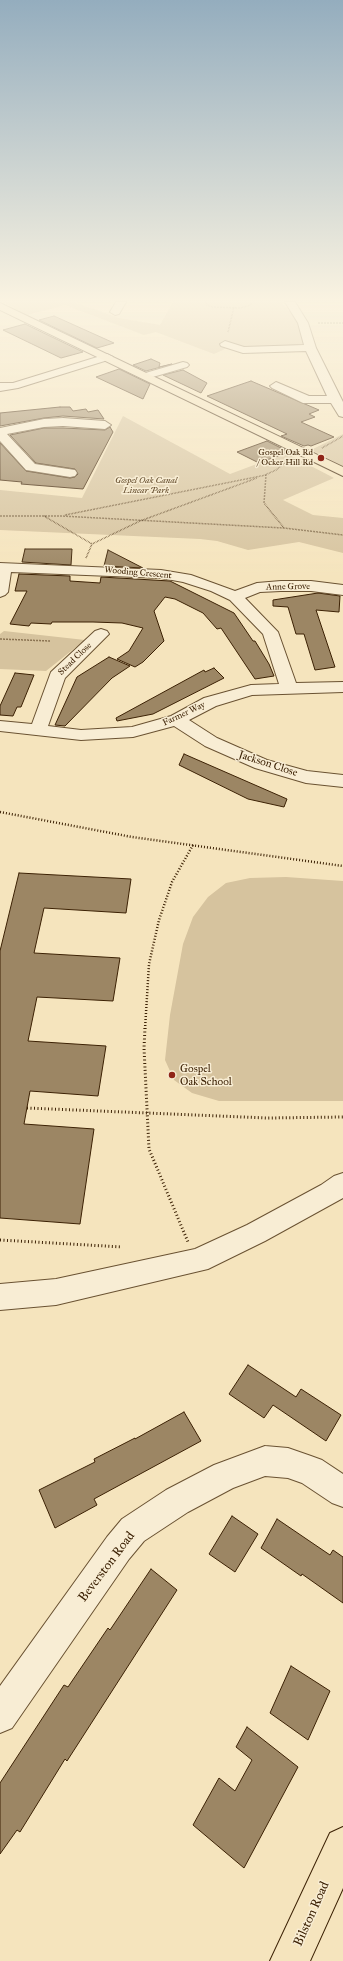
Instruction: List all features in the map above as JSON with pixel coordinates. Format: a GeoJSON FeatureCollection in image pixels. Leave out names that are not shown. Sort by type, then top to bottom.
{"type":"FeatureCollection","features":[{"type":"Feature","properties":{"kind":"main road"},"geometry":{"type":"LineString","coordinates":[[182,394],[343,472]]}},
{"type":"Feature","properties":{"kind":"main road","name":"Bilston Road"},"geometry":{"type":"LineString","coordinates":[[290,1961],[343,1846]]}},
{"type":"Feature","properties":{"kind":"street"},"geometry":{"type":"LineString","coordinates":[[293,394],[307,400],[335,399]]}},
{"type":"Feature","properties":{"kind":"street"},"geometry":{"type":"LineString","coordinates":[[332,394],[343,413]]}},
{"type":"Feature","properties":{"kind":"street"},"geometry":{"type":"LineString","coordinates":[[70,473],[21,466],[0,433],[50,422],[109,426]]}},
{"type":"Feature","properties":{"kind":"street"},"geometry":{"type":"LineString","coordinates":[[0,592],[2,567]]}},
{"type":"Feature","properties":{"kind":"street","name":"Wooding Crescent"},"geometry":{"type":"LineString","coordinates":[[2,567],[162,574],[201,583],[235,597],[270,632],[289,688]]}},
{"type":"Feature","properties":{"kind":"street","name":"Anne Grove"},"geometry":{"type":"LineString","coordinates":[[235,597],[257,588],[281,586],[311,586],[343,590]]}},
{"type":"Feature","properties":{"kind":"street","name":"Stead Close"},"geometry":{"type":"LineString","coordinates":[[38,730],[57,676],[101,634]]}},
{"type":"Feature","properties":{"kind":"street","name":"Farmer Way"},"geometry":{"type":"LineString","coordinates":[[0,726],[103,735],[133,732],[177,720],[210,702],[251,690],[343,687]]}},
{"type":"Feature","properties":{"kind":"street","name":"Jackson Close"},"geometry":{"type":"LineString","coordinates":[[177,720],[211,742],[261,764],[306,777],[343,781]]}},
{"type":"Feature","properties":{"kind":"street"},"geometry":{"type":"LineString","coordinates":[[0,1297],[56,1292],[199,1260],[256,1233],[330,1193],[343,1184]]}},
{"type":"Feature","properties":{"kind":"street","name":"Beverston Road"},"geometry":{"type":"LineString","coordinates":[[0,1716],[118,1548],[133,1530],[178,1501],[225,1476],[265,1461],[288,1463],[311,1470],[343,1492]]}},
{"type":"Feature","properties":{"kind":"path"},"geometry":{"type":"LineString","coordinates":[[44,516],[92,544],[140,520],[266,475],[304,453],[343,436]]}},
{"type":"Feature","properties":{"kind":"path"},"geometry":{"type":"LineString","coordinates":[[61,516],[266,475]]}},
{"type":"Feature","properties":{"kind":"path"},"geometry":{"type":"LineString","coordinates":[[266,475],[264,503],[284,528]]}},
{"type":"Feature","properties":{"kind":"path"},"geometry":{"type":"LineString","coordinates":[[0,516],[61,516],[140,520],[284,528],[343,535]]}},
{"type":"Feature","properties":{"kind":"path"},"geometry":{"type":"LineString","coordinates":[[0,639],[50,642]]}},
{"type":"Feature","properties":{"kind":"path"},"geometry":{"type":"LineString","coordinates":[[0,812],[132,837],[343,866]]}},
{"type":"Feature","properties":{"kind":"path"},"geometry":{"type":"LineString","coordinates":[[193,845],[172,882],[159,920],[149,964],[144,1048],[149,1149],[179,1224],[199,1260]]}},
{"type":"Feature","properties":{"kind":"path"},"geometry":{"type":"LineString","coordinates":[[27,1108],[267,1118],[343,1117]]}},
{"type":"Feature","properties":{"kind":"path"},"geometry":{"type":"LineString","coordinates":[[0,1240],[122,1247]]}},
{"type":"Feature","properties":{"kind":"green space","name":"Gospel Oak Canal Linear Park"},"geometry":{"type":"Polygon","coordinates":[[[123,416],[230,474],[286,453],[334,478],[283,500],[313,515],[343,518],[343,553],[299,542],[248,550],[217,541],[200,539],[0,530],[0,490],[82,498],[123,416]]]}},
{"type":"Feature","properties":{"kind":"green space"},"geometry":{"type":"Polygon","coordinates":[[[343,434],[343,466],[311,450],[343,434]]]}},
{"type":"Feature","properties":{"kind":"green space"},"geometry":{"type":"Polygon","coordinates":[[[4,631],[85,640],[46,671],[0,669],[0,634],[4,631]]]}},
{"type":"Feature","properties":{"kind":"green space"},"geometry":{"type":"Polygon","coordinates":[[[286,877],[343,881],[343,1101],[219,1101],[192,1093],[174,1080],[165,1060],[170,1015],[183,944],[193,917],[208,897],[226,883],[250,878],[286,877]]]}},
{"type":"Feature","properties":{"kind":"building"},"geometry":{"type":"Polygon","coordinates":[[[131,394],[146,394],[143,399],[131,394]]]}},
{"type":"Feature","properties":{"kind":"building"},"geometry":{"type":"Polygon","coordinates":[[[214,394],[280,394],[319,410],[309,414],[315,417],[301,422],[334,437],[311,446],[304,446],[281,436],[287,434],[207,396],[214,394]]]}},
{"type":"Feature","properties":{"kind":"building"},"geometry":{"type":"Polygon","coordinates":[[[70,407],[73,411],[86,409],[88,412],[98,410],[104,419],[63,416],[0,426],[0,413],[70,407]]]}},
{"type":"Feature","properties":{"kind":"building"},"geometry":{"type":"Polygon","coordinates":[[[110,427],[113,432],[83,489],[21,484],[22,482],[0,480],[0,443],[26,471],[70,478],[75,477],[78,474],[75,469],[36,463],[10,435],[44,428],[105,430],[110,427]]]}},
{"type":"Feature","properties":{"kind":"building"},"geometry":{"type":"Polygon","coordinates":[[[267,441],[289,452],[259,463],[237,452],[267,441]]]}},
{"type":"Feature","properties":{"kind":"building"},"geometry":{"type":"Polygon","coordinates":[[[25,549],[72,549],[71,565],[22,562],[25,549]]]}},
{"type":"Feature","properties":{"kind":"building"},"geometry":{"type":"Polygon","coordinates":[[[108,550],[143,568],[104,566],[108,550]]]}},
{"type":"Feature","properties":{"kind":"building"},"geometry":{"type":"Polygon","coordinates":[[[19,574],[70,576],[70,581],[100,583],[101,577],[170,581],[234,613],[253,641],[255,641],[269,664],[274,676],[255,679],[221,628],[217,629],[203,613],[175,599],[165,597],[154,611],[164,641],[143,662],[135,667],[117,659],[129,651],[143,628],[122,623],[93,622],[52,622],[51,624],[31,623],[29,626],[10,624],[27,591],[15,591],[19,574]]]}},
{"type":"Feature","properties":{"kind":"building"},"geometry":{"type":"Polygon","coordinates":[[[318,593],[340,596],[339,612],[316,610],[335,667],[315,670],[304,634],[296,634],[288,607],[273,606],[273,600],[318,593]]]}},
{"type":"Feature","properties":{"kind":"building"},"geometry":{"type":"Polygon","coordinates":[[[109,657],[130,666],[112,678],[65,726],[55,725],[77,677],[109,657]]]}},
{"type":"Feature","properties":{"kind":"building"},"geometry":{"type":"Polygon","coordinates":[[[214,668],[224,678],[153,714],[117,721],[116,718],[204,670],[205,672],[214,668]]]}},
{"type":"Feature","properties":{"kind":"building"},"geometry":{"type":"Polygon","coordinates":[[[15,673],[34,675],[21,707],[17,707],[13,716],[0,715],[0,706],[15,673]]]}},
{"type":"Feature","properties":{"kind":"building"},"geometry":{"type":"Polygon","coordinates":[[[184,754],[287,799],[284,807],[248,799],[179,765],[184,754]]]}},
{"type":"Feature","properties":{"kind":"building"},"geometry":{"type":"Polygon","coordinates":[[[19,873],[131,879],[126,913],[44,908],[34,953],[120,958],[113,1001],[37,997],[28,1041],[106,1046],[98,1096],[30,1091],[24,1124],[94,1129],[80,1224],[0,1218],[0,951],[19,873]]]}},
{"type":"Feature","properties":{"kind":"building"},"geometry":{"type":"Polygon","coordinates":[[[248,1365],[296,1397],[301,1389],[341,1415],[326,1441],[273,1405],[264,1418],[229,1394],[248,1365]]]}},
{"type":"Feature","properties":{"kind":"building"},"geometry":{"type":"Polygon","coordinates":[[[184,1412],[201,1441],[94,1499],[97,1505],[55,1528],[39,1490],[95,1462],[94,1459],[135,1439],[184,1412]]]}},
{"type":"Feature","properties":{"kind":"building"},"geometry":{"type":"Polygon","coordinates":[[[232,1516],[258,1534],[235,1572],[209,1554],[232,1516]]]}},
{"type":"Feature","properties":{"kind":"building"},"geometry":{"type":"Polygon","coordinates":[[[277,1519],[330,1555],[333,1550],[343,1557],[343,1603],[302,1574],[301,1576],[261,1548],[277,1519]]]}},
{"type":"Feature","properties":{"kind":"building"},"geometry":{"type":"Polygon","coordinates":[[[151,1569],[177,1590],[67,1761],[65,1759],[20,1832],[17,1830],[0,1854],[0,1783],[64,1685],[68,1687],[108,1628],[110,1630],[151,1569]]]}},
{"type":"Feature","properties":{"kind":"building"},"geometry":{"type":"Polygon","coordinates":[[[291,1666],[330,1691],[308,1740],[270,1713],[291,1666]]]}},
{"type":"Feature","properties":{"kind":"building"},"geometry":{"type":"Polygon","coordinates":[[[247,1727],[298,1767],[244,1868],[193,1825],[219,1778],[235,1791],[252,1760],[236,1747],[247,1727]]]}},
{"type":"Feature","properties":{"kind":"place","name":"Gospel Oak Rd / Ocker Hill Rd"},"geometry":{"type":"Point","coordinates":[321,458]}},
{"type":"Feature","properties":{"kind":"place","name":"Gospel Oak School"},"geometry":{"type":"Point","coordinates":[172,1075]}}]}
